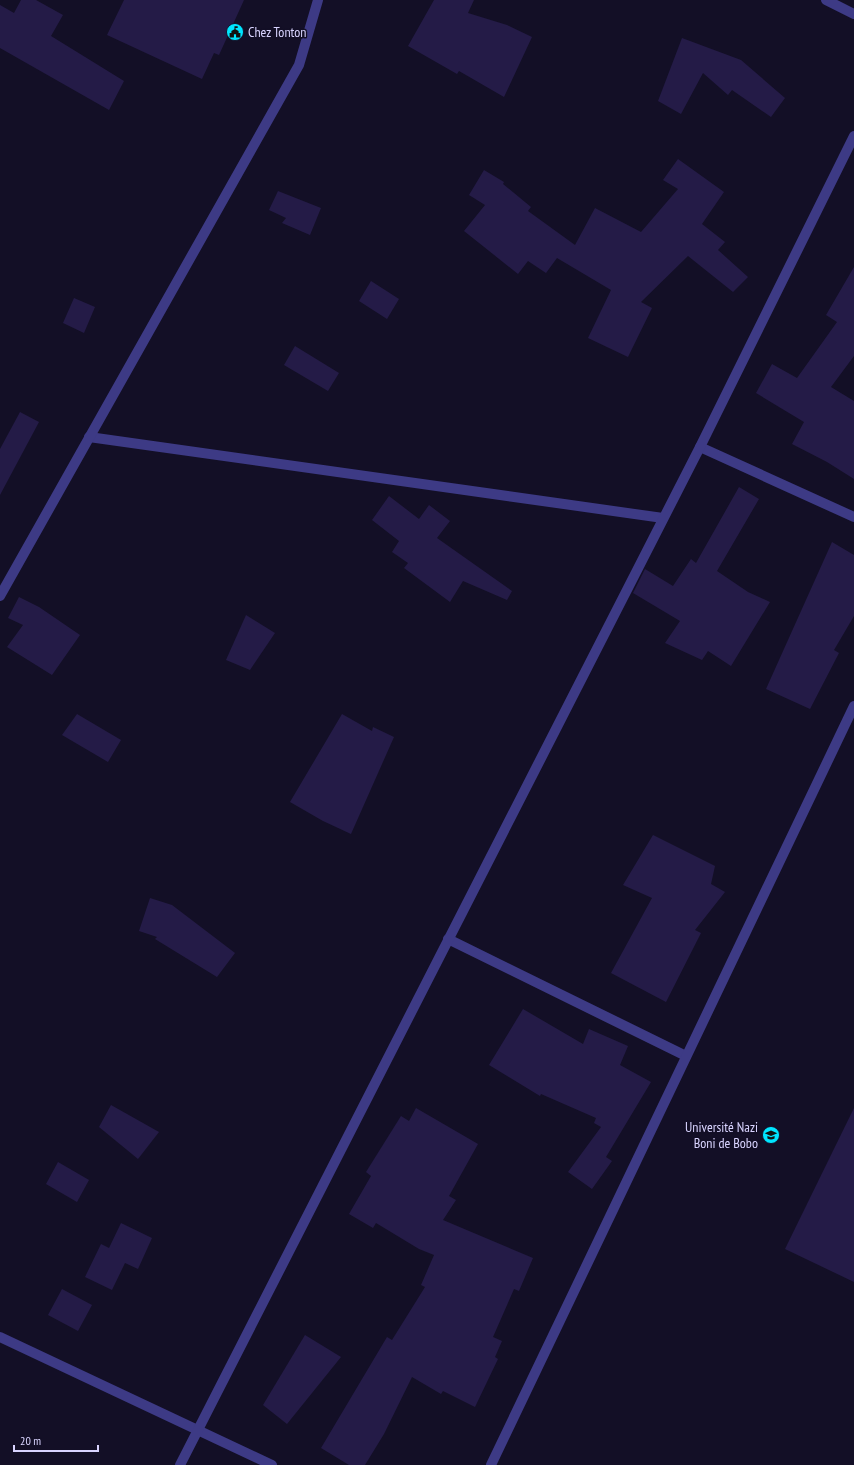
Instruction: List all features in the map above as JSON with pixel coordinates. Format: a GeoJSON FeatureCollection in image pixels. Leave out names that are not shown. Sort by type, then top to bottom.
{"type":"FeatureCollection","features":[{"type":"Feature","properties":{"kind":"street"},"geometry":{"type":"LineString","coordinates":[[0,596],[299,65],[318,0]]}},
{"type":"Feature","properties":{"kind":"street"},"geometry":{"type":"LineString","coordinates":[[826,0],[854,14]]}},
{"type":"Feature","properties":{"kind":"street"},"geometry":{"type":"LineString","coordinates":[[180,1465],[700,447],[854,136]]}},
{"type":"Feature","properties":{"kind":"street"},"geometry":{"type":"LineString","coordinates":[[89,437],[663,518]]}},
{"type":"Feature","properties":{"kind":"street"},"geometry":{"type":"LineString","coordinates":[[700,447],[854,517]]}},
{"type":"Feature","properties":{"kind":"street"},"geometry":{"type":"LineString","coordinates":[[491,1465],[854,706]]}},
{"type":"Feature","properties":{"kind":"street"},"geometry":{"type":"LineString","coordinates":[[448,939],[686,1056]]}},
{"type":"Feature","properties":{"kind":"street"},"geometry":{"type":"LineString","coordinates":[[0,1337],[272,1465]]}},
{"type":"Feature","properties":{"kind":"building"},"geometry":{"type":"Polygon","coordinates":[[[21,0],[36,0],[63,15],[51,36],[124,81],[109,110],[0,48],[0,5],[14,13],[21,0]]]}},
{"type":"Feature","properties":{"kind":"building"},"geometry":{"type":"Polygon","coordinates":[[[124,0],[244,0],[219,55],[214,53],[202,79],[107,35],[124,0]]]}},
{"type":"Feature","properties":{"kind":"building"},"geometry":{"type":"Polygon","coordinates":[[[434,0],[474,0],[468,13],[507,25],[532,37],[504,97],[459,71],[457,74],[408,46],[434,0]]]}},
{"type":"Feature","properties":{"kind":"building"},"geometry":{"type":"Polygon","coordinates":[[[682,38],[741,60],[785,98],[771,117],[732,90],[728,95],[703,73],[681,114],[658,101],[682,38]]]}},
{"type":"Feature","properties":{"kind":"building"},"geometry":{"type":"Polygon","coordinates":[[[678,159],[724,192],[702,224],[725,242],[718,250],[748,277],[733,292],[688,256],[641,302],[652,308],[628,357],[588,338],[611,290],[557,258],[546,273],[528,261],[518,274],[464,231],[485,205],[469,195],[484,170],[504,182],[503,184],[531,207],[528,211],[575,245],[595,208],[641,232],[678,189],[663,180],[678,159]]]}},
{"type":"Feature","properties":{"kind":"building"},"geometry":{"type":"Polygon","coordinates":[[[278,191],[321,208],[310,235],[282,223],[286,218],[269,210],[278,191]]]}},
{"type":"Feature","properties":{"kind":"building"},"geometry":{"type":"Polygon","coordinates":[[[854,267],[854,356],[831,387],[854,401],[854,479],[827,462],[792,444],[804,422],[756,393],[772,364],[797,378],[837,322],[826,315],[854,267]]]}},
{"type":"Feature","properties":{"kind":"building"},"geometry":{"type":"Polygon","coordinates":[[[371,281],[399,299],[387,319],[359,301],[371,281]]]}},
{"type":"Feature","properties":{"kind":"building"},"geometry":{"type":"Polygon","coordinates":[[[74,298],[95,307],[84,333],[63,323],[74,298]]]}},
{"type":"Feature","properties":{"kind":"building"},"geometry":{"type":"Polygon","coordinates":[[[295,346],[339,373],[328,391],[284,365],[295,346]]]}},
{"type":"Feature","properties":{"kind":"building"},"geometry":{"type":"Polygon","coordinates":[[[20,412],[39,422],[0,495],[0,449],[20,412]]]}},
{"type":"Feature","properties":{"kind":"building"},"geometry":{"type":"Polygon","coordinates":[[[739,487],[759,499],[717,571],[748,592],[770,602],[731,666],[708,651],[702,660],[665,643],[680,621],[633,593],[645,569],[673,586],[691,559],[696,563],[739,487]]]}},
{"type":"Feature","properties":{"kind":"building"},"geometry":{"type":"Polygon","coordinates":[[[389,496],[419,519],[429,505],[450,521],[437,538],[512,591],[507,600],[463,581],[450,602],[404,568],[408,563],[392,552],[399,541],[372,520],[389,496]]]}},
{"type":"Feature","properties":{"kind":"building"},"geometry":{"type":"Polygon","coordinates":[[[832,542],[854,555],[854,616],[834,650],[839,653],[810,709],[766,689],[832,542]]]}},
{"type":"Feature","properties":{"kind":"building"},"geometry":{"type":"Polygon","coordinates":[[[19,597],[39,607],[80,635],[52,675],[7,647],[23,625],[8,618],[19,597]]]}},
{"type":"Feature","properties":{"kind":"building"},"geometry":{"type":"Polygon","coordinates":[[[246,615],[275,633],[250,670],[226,660],[246,615]]]}},
{"type":"Feature","properties":{"kind":"building"},"geometry":{"type":"Polygon","coordinates":[[[77,714],[121,740],[108,762],[62,735],[77,714]]]}},
{"type":"Feature","properties":{"kind":"building"},"geometry":{"type":"Polygon","coordinates":[[[342,714],[372,731],[373,727],[394,737],[351,834],[323,821],[290,802],[342,714]]]}},
{"type":"Feature","properties":{"kind":"building"},"geometry":{"type":"Polygon","coordinates":[[[653,835],[715,866],[711,884],[725,892],[695,930],[701,933],[666,1002],[611,973],[652,898],[623,885],[653,835]]]}},
{"type":"Feature","properties":{"kind":"building"},"geometry":{"type":"Polygon","coordinates":[[[150,898],[172,905],[235,953],[217,977],[155,939],[157,937],[139,931],[150,898]]]}},
{"type":"Feature","properties":{"kind":"building"},"geometry":{"type":"Polygon","coordinates":[[[523,1009],[583,1044],[589,1029],[628,1046],[620,1065],[651,1082],[606,1157],[612,1161],[592,1189],[568,1172],[601,1127],[594,1123],[596,1118],[541,1094],[540,1096],[489,1065],[523,1009]]]}},
{"type":"Feature","properties":{"kind":"building"},"geometry":{"type":"Polygon","coordinates":[[[111,1105],[159,1132],[138,1159],[99,1127],[111,1105]]]}},
{"type":"Feature","properties":{"kind":"building"},"geometry":{"type":"Polygon","coordinates":[[[416,1108],[478,1144],[449,1196],[456,1200],[443,1220],[533,1258],[519,1291],[514,1289],[493,1337],[502,1341],[495,1357],[498,1359],[475,1407],[443,1391],[441,1394],[412,1377],[384,1434],[365,1465],[349,1465],[321,1448],[387,1337],[392,1340],[425,1287],[421,1285],[434,1255],[419,1249],[376,1223],[373,1228],[349,1214],[371,1176],[366,1172],[401,1116],[409,1121],[416,1108]]]}},
{"type":"Feature","properties":{"kind":"building"},"geometry":{"type":"Polygon","coordinates":[[[854,1108],[854,1282],[785,1249],[854,1108]]]}},
{"type":"Feature","properties":{"kind":"building"},"geometry":{"type":"Polygon","coordinates":[[[58,1162],[89,1180],[77,1202],[46,1184],[58,1162]]]}},
{"type":"Feature","properties":{"kind":"building"},"geometry":{"type":"Polygon","coordinates":[[[121,1223],[152,1238],[138,1269],[125,1263],[112,1290],[85,1277],[101,1244],[109,1248],[121,1223]]]}},
{"type":"Feature","properties":{"kind":"building"},"geometry":{"type":"Polygon","coordinates":[[[62,1289],[92,1305],[78,1331],[48,1315],[62,1289]]]}},
{"type":"Feature","properties":{"kind":"building"},"geometry":{"type":"Polygon","coordinates":[[[305,1335],[341,1357],[287,1424],[263,1405],[305,1335]]]}},
{"type":"Feature","properties":{"kind":"place","name":"Chez Tonton"},"geometry":{"type":"Point","coordinates":[235,32]}},
{"type":"Feature","properties":{"kind":"place","name":"Université Nazi Boni de Bobo"},"geometry":{"type":"Point","coordinates":[771,1135]}}]}
